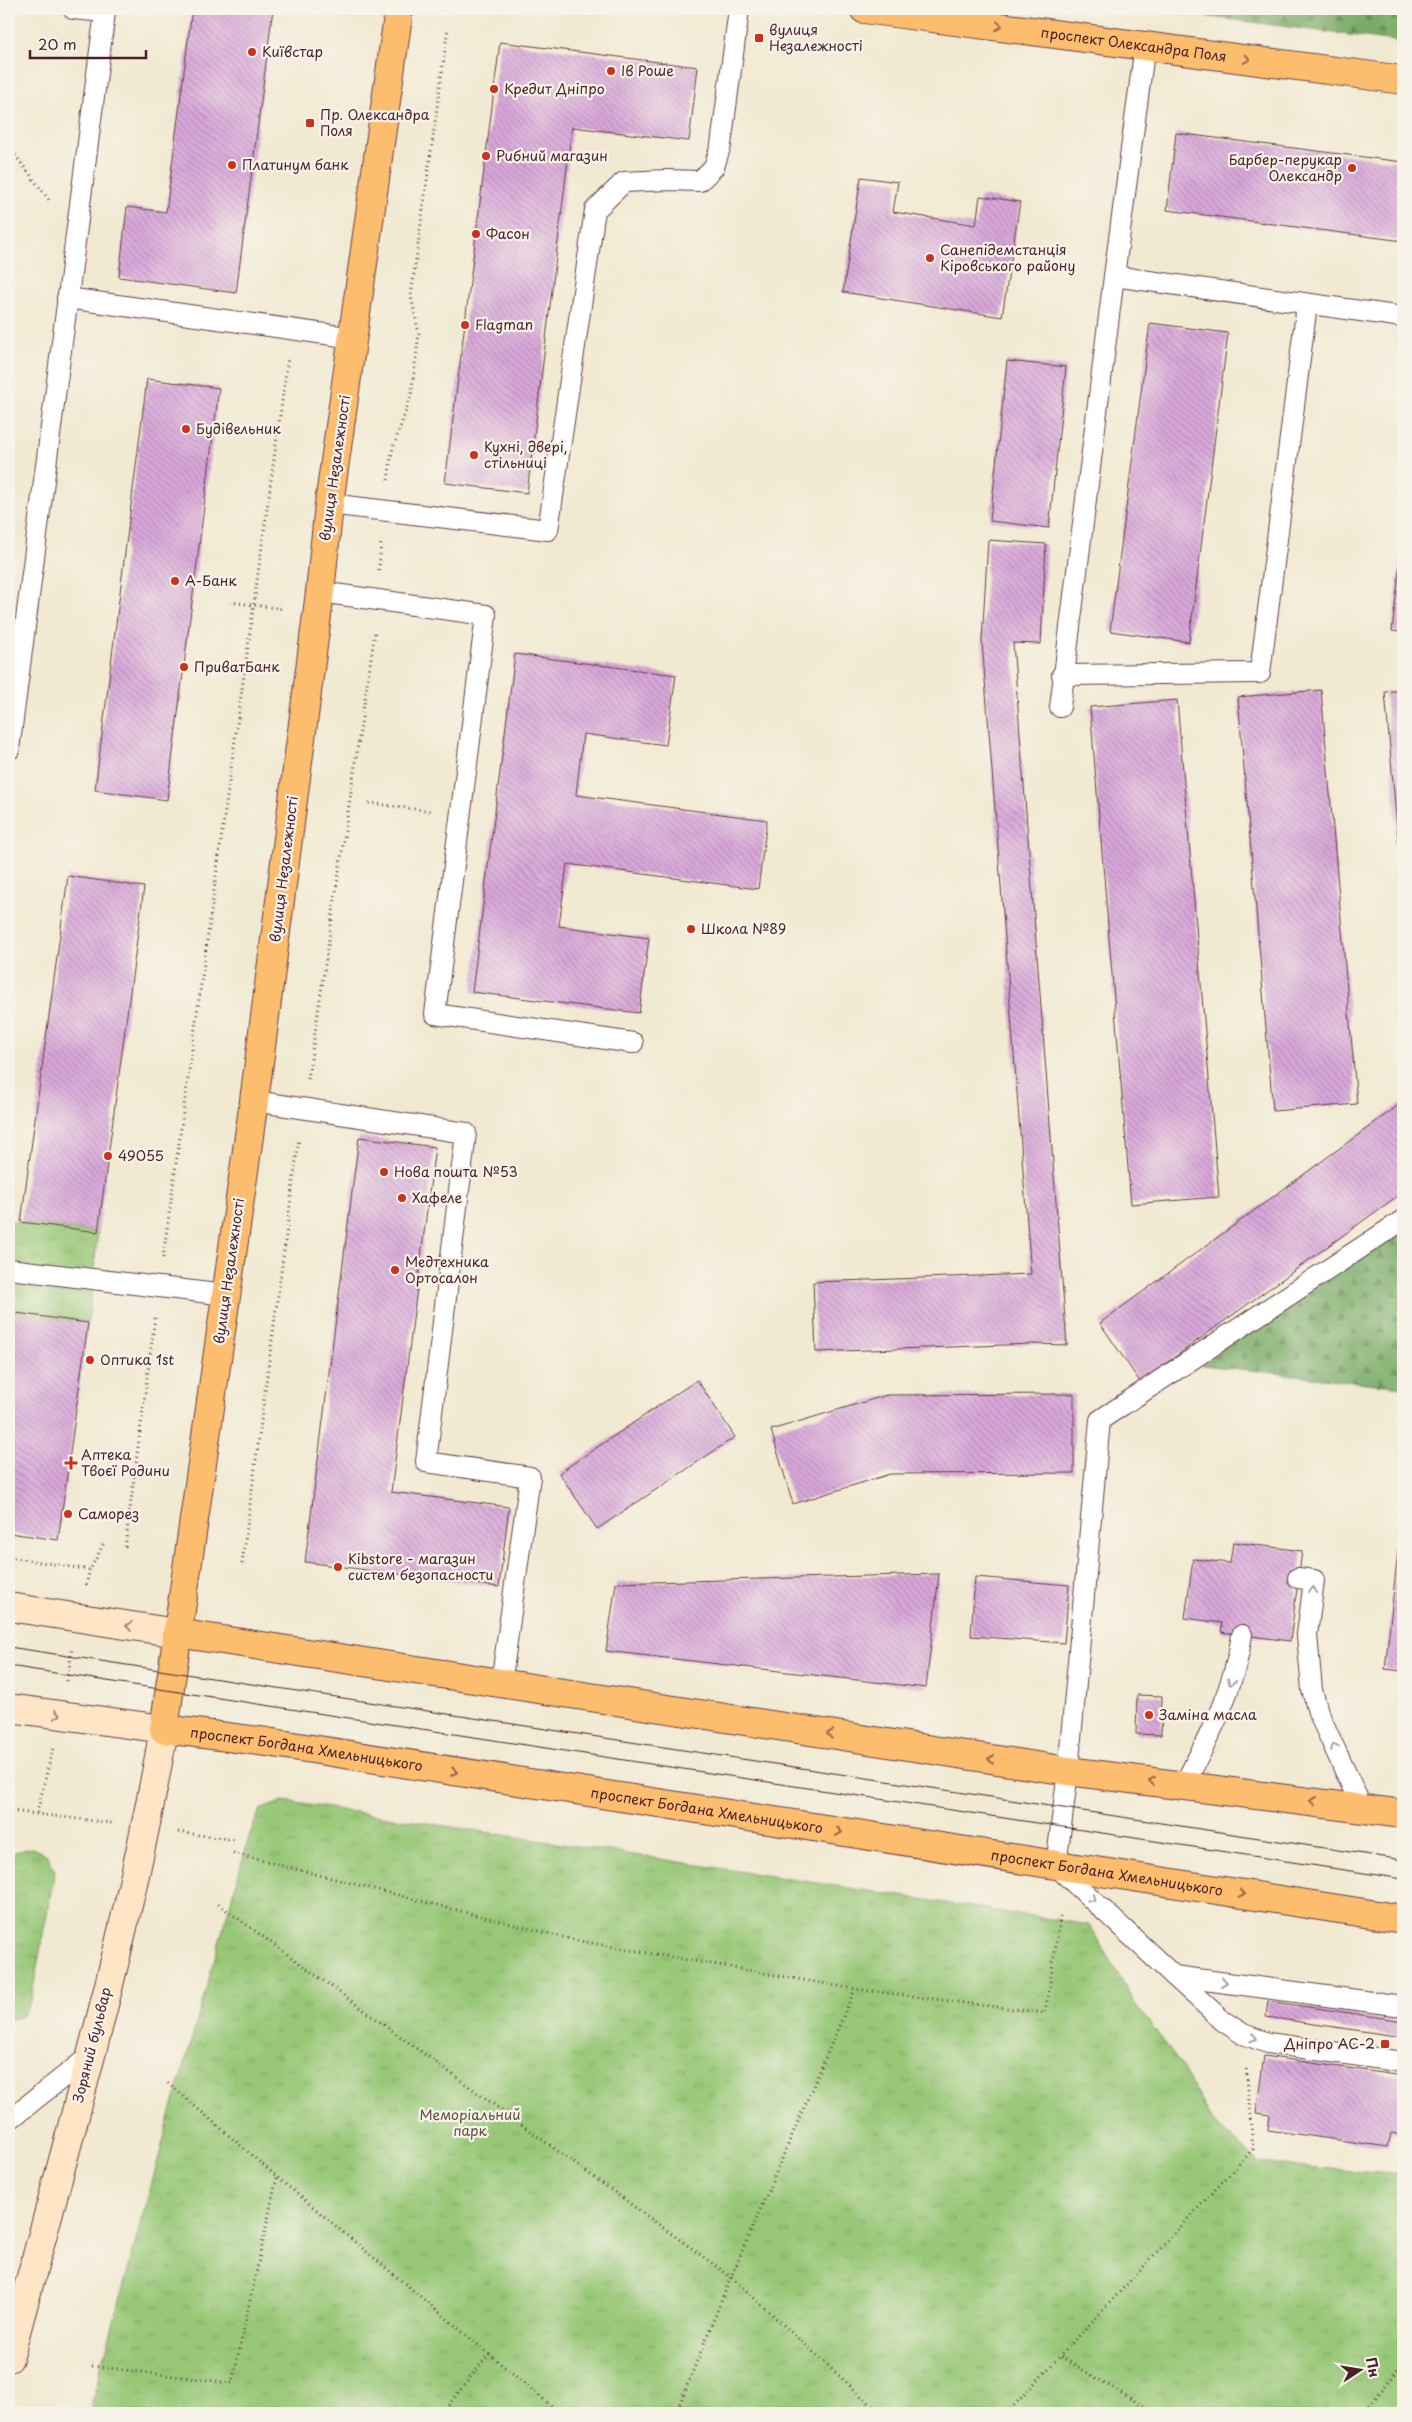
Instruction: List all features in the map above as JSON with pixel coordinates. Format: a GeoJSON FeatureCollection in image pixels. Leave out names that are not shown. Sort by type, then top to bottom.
{"type":"FeatureCollection","features":[{"type":"Feature","properties":{"kind":"main road","name":"вулиця Незалежності"},"geometry":{"type":"LineString","coordinates":[[164,1729],[254,1101],[320,592],[329,504],[354,338],[399,9]]}},
{"type":"Feature","properties":{"kind":"main road","name":"проспект Олександра Поля"},"geometry":{"type":"LineString","coordinates":[[864,9],[1403,80]]}},
{"type":"Feature","properties":{"kind":"main road"},"geometry":{"type":"LineString","coordinates":[[9,1607],[1068,1770],[1403,1814]]}},
{"type":"Feature","properties":{"kind":"main road","name":"проспект Богдана Хмельницького"},"geometry":{"type":"LineString","coordinates":[[9,1708],[277,1744],[1403,1919]]}},
{"type":"Feature","properties":{"kind":"main road","name":"Зоряний бульвар"},"geometry":{"type":"LineString","coordinates":[[9,2358],[91,2055],[146,1828],[164,1729]]}},
{"type":"Feature","properties":{"kind":"lane"},"geometry":{"type":"LineString","coordinates":[[9,750],[105,12],[73,9]]}},
{"type":"Feature","properties":{"kind":"lane"},"geometry":{"type":"LineString","coordinates":[[329,504],[548,530],[595,210],[624,182],[700,181],[714,167],[722,144],[739,9]]}},
{"type":"Feature","properties":{"kind":"lane"},"geometry":{"type":"LineString","coordinates":[[1060,707],[1062,675],[1145,45]]}},
{"type":"Feature","properties":{"kind":"lane"},"geometry":{"type":"LineString","coordinates":[[1114,276],[1403,317]]}},
{"type":"Feature","properties":{"kind":"lane"},"geometry":{"type":"LineString","coordinates":[[67,298],[354,338]]}},
{"type":"Feature","properties":{"kind":"lane"},"geometry":{"type":"LineString","coordinates":[[1062,675],[1260,673],[1307,304]]}},
{"type":"Feature","properties":{"kind":"lane"},"geometry":{"type":"LineString","coordinates":[[320,592],[486,615],[435,1014],[633,1043]]}},
{"type":"Feature","properties":{"kind":"lane"},"geometry":{"type":"LineString","coordinates":[[254,1101],[466,1133],[426,1462],[530,1477],[501,1684]]}},
{"type":"Feature","properties":{"kind":"lane"},"geometry":{"type":"LineString","coordinates":[[1403,1220],[1100,1420],[1068,1770],[1056,1866],[1223,2021],[1243,2034],[1268,2043],[1403,2062]]}},
{"type":"Feature","properties":{"kind":"lane"},"geometry":{"type":"LineString","coordinates":[[9,1269],[226,1295]]}},
{"type":"Feature","properties":{"kind":"lane"},"geometry":{"type":"LineString","coordinates":[[1298,1578],[1314,1580],[1307,1635],[1312,1690],[1318,1712],[1362,1808]]}},
{"type":"Feature","properties":{"kind":"lane"},"geometry":{"type":"LineString","coordinates":[[1184,1785],[1226,1699],[1239,1657],[1242,1635]]}},
{"type":"Feature","properties":{"kind":"lane"},"geometry":{"type":"LineString","coordinates":[[1174,1976],[1403,2006]]}},
{"type":"Feature","properties":{"kind":"lane"},"geometry":{"type":"LineString","coordinates":[[10,2123],[91,2055]]}},
{"type":"Feature","properties":{"kind":"path"},"geometry":{"type":"LineString","coordinates":[[242,1564],[303,1109],[376,622],[376,600],[384,511],[392,451],[411,396],[419,334],[410,296],[448,28]]}},
{"type":"Feature","properties":{"kind":"path"},"geometry":{"type":"LineString","coordinates":[[9,147],[76,235]]}},
{"type":"Feature","properties":{"kind":"path"},"geometry":{"type":"LineString","coordinates":[[125,1546],[159,1287],[292,330]]}},
{"type":"Feature","properties":{"kind":"path"},"geometry":{"type":"LineString","coordinates":[[9,1557],[90,1570],[104,1543]]}},
{"type":"Feature","properties":{"kind":"path"},"geometry":{"type":"LineString","coordinates":[[11,1811],[122,1825]]}},
{"type":"Feature","properties":{"kind":"path"},"geometry":{"type":"LineString","coordinates":[[174,1832],[236,1840]]}},
{"type":"Feature","properties":{"kind":"path"},"geometry":{"type":"LineString","coordinates":[[233,1854],[574,1940],[855,1989],[1045,2013],[1062,1905]]}},
{"type":"Feature","properties":{"kind":"path"},"geometry":{"type":"LineString","coordinates":[[218,1904],[731,2277],[880,2413]]}},
{"type":"Feature","properties":{"kind":"path"},"geometry":{"type":"LineString","coordinates":[[676,2413],[731,2277],[855,1989]]}},
{"type":"Feature","properties":{"kind":"path"},"geometry":{"type":"LineString","coordinates":[[1007,2413],[1253,2149],[1243,2034]]}},
{"type":"Feature","properties":{"kind":"path"},"geometry":{"type":"LineString","coordinates":[[168,2083],[277,2177],[560,2413]]}},
{"type":"Feature","properties":{"kind":"path"},"geometry":{"type":"LineString","coordinates":[[92,2366],[232,2383],[277,2177]]}},
{"type":"Feature","properties":{"kind":"path"},"geometry":{"type":"LineString","coordinates":[[442,2413],[489,2354]]}},
{"type":"Feature","properties":{"kind":"path"},"geometry":{"type":"LineString","coordinates":[[1061,2357],[1155,2413]]}},
{"type":"Feature","properties":{"kind":"path"},"geometry":{"type":"LineString","coordinates":[[1363,2413],[1403,2364]]}},
{"type":"Feature","properties":{"kind":"green space"},"geometry":{"type":"Polygon","coordinates":[[[1150,9],[1403,9],[1403,42],[1150,9]]]}},
{"type":"Feature","properties":{"kind":"green space"},"geometry":{"type":"Polygon","coordinates":[[[1403,1215],[1403,1387],[1202,1365],[1403,1215]]]}},
{"type":"Feature","properties":{"kind":"green space"},"geometry":{"type":"Polygon","coordinates":[[[9,1221],[98,1232],[88,1323],[9,1312],[9,1221]]]}},
{"type":"Feature","properties":{"kind":"green space","name":"Меморіальний парк"},"geometry":{"type":"Polygon","coordinates":[[[283,1801],[1089,1925],[1138,2008],[1178,2060],[1210,2118],[1259,2163],[1403,2175],[1403,2413],[89,2413],[170,2116],[250,1834],[260,1810],[283,1801]]]}},
{"type":"Feature","properties":{"kind":"green space"},"geometry":{"type":"Polygon","coordinates":[[[32,1848],[47,1855],[55,1870],[31,2000],[23,2015],[9,2021],[9,1858],[15,1852],[32,1848]]]}},
{"type":"Feature","properties":{"kind":"building"},"geometry":{"type":"Polygon","coordinates":[[[192,9],[273,9],[236,293],[119,277],[127,207],[166,212],[192,9]]]}},
{"type":"Feature","properties":{"kind":"building"},"geometry":{"type":"Polygon","coordinates":[[[500,42],[698,67],[689,141],[572,127],[527,493],[445,483],[500,42]]]}},
{"type":"Feature","properties":{"kind":"building"},"geometry":{"type":"Polygon","coordinates":[[[1176,133],[1403,162],[1403,241],[1167,210],[1176,133]]]}},
{"type":"Feature","properties":{"kind":"building","name":"Санепідемстанція Кіровського району"},"geometry":{"type":"Polygon","coordinates":[[[861,177],[898,182],[893,212],[976,225],[980,196],[1020,202],[1002,317],[843,292],[861,177]]]}},
{"type":"Feature","properties":{"kind":"building"},"geometry":{"type":"Polygon","coordinates":[[[1150,323],[1228,333],[1189,642],[1110,631],[1150,323]]]}},
{"type":"Feature","properties":{"kind":"building"},"geometry":{"type":"Polygon","coordinates":[[[1007,361],[1066,367],[1049,528],[990,521],[1007,361]]]}},
{"type":"Feature","properties":{"kind":"building"},"geometry":{"type":"Polygon","coordinates":[[[147,379],[219,388],[167,800],[95,790],[147,379]]]}},
{"type":"Feature","properties":{"kind":"building"},"geometry":{"type":"Polygon","coordinates":[[[988,540],[1046,544],[1041,644],[1013,643],[1067,1345],[1033,1344],[816,1352],[813,1282],[1031,1274],[982,641],[988,540]]]}},
{"type":"Feature","properties":{"kind":"building"},"geometry":{"type":"Polygon","coordinates":[[[1403,546],[1403,632],[1392,631],[1403,546]]]}},
{"type":"Feature","properties":{"kind":"building"},"geometry":{"type":"Polygon","coordinates":[[[515,654],[676,675],[666,745],[583,734],[576,795],[767,820],[758,889],[567,864],[559,926],[649,938],[639,1013],[472,992],[515,654]]]}},
{"type":"Feature","properties":{"kind":"building"},"geometry":{"type":"Polygon","coordinates":[[[1321,690],[1357,1104],[1273,1111],[1238,697],[1321,690]]]}},
{"type":"Feature","properties":{"kind":"building"},"geometry":{"type":"Polygon","coordinates":[[[1403,690],[1403,884],[1402,884],[1385,692],[1403,690]]]}},
{"type":"Feature","properties":{"kind":"building"},"geometry":{"type":"Polygon","coordinates":[[[1177,700],[1219,1197],[1131,1204],[1090,707],[1177,700]]]}},
{"type":"Feature","properties":{"kind":"building"},"geometry":{"type":"Polygon","coordinates":[[[68,876],[144,887],[98,1232],[21,1222],[68,876]]]}},
{"type":"Feature","properties":{"kind":"building"},"geometry":{"type":"Polygon","coordinates":[[[1403,1102],[1403,1192],[1140,1382],[1100,1323],[1403,1102]]]}},
{"type":"Feature","properties":{"kind":"building"},"geometry":{"type":"Polygon","coordinates":[[[359,1137],[435,1147],[391,1492],[509,1507],[499,1587],[305,1562],[359,1137]]]}},
{"type":"Feature","properties":{"kind":"building"},"geometry":{"type":"Polygon","coordinates":[[[9,1312],[88,1323],[58,1540],[9,1533],[9,1312]]]}},
{"type":"Feature","properties":{"kind":"building"},"geometry":{"type":"Polygon","coordinates":[[[697,1380],[735,1437],[597,1529],[559,1473],[697,1380]]]}},
{"type":"Feature","properties":{"kind":"building"},"geometry":{"type":"Polygon","coordinates":[[[1074,1394],[1074,1473],[890,1474],[793,1504],[771,1430],[887,1395],[1074,1394]]]}},
{"type":"Feature","properties":{"kind":"building"},"geometry":{"type":"Polygon","coordinates":[[[1403,1515],[1403,1671],[1385,1669],[1403,1515]]]}},
{"type":"Feature","properties":{"kind":"building"},"geometry":{"type":"Polygon","coordinates":[[[1233,1542],[1302,1551],[1290,1641],[1221,1632],[1222,1623],[1185,1618],[1193,1559],[1230,1563],[1233,1542]]]}},
{"type":"Feature","properties":{"kind":"building"},"geometry":{"type":"Polygon","coordinates":[[[939,1574],[926,1688],[606,1651],[616,1583],[939,1574]]]}},
{"type":"Feature","properties":{"kind":"building"},"geometry":{"type":"Polygon","coordinates":[[[975,1577],[1069,1585],[1064,1643],[971,1636],[975,1577]]]}},
{"type":"Feature","properties":{"kind":"building","name":"Заміна масла"},"geometry":{"type":"Polygon","coordinates":[[[1137,1695],[1162,1696],[1161,1735],[1136,1734],[1137,1695]]]}},
{"type":"Feature","properties":{"kind":"building"},"geometry":{"type":"Polygon","coordinates":[[[1268,2001],[1403,2021],[1403,2037],[1266,2017],[1268,2001]]]}},
{"type":"Feature","properties":{"kind":"building"},"geometry":{"type":"Polygon","coordinates":[[[1264,2056],[1403,2076],[1403,2135],[1391,2133],[1388,2147],[1268,2130],[1270,2115],[1256,2113],[1264,2056]]]}},
{"type":"Feature","properties":{"kind":"tram line"},"geometry":{"type":"LineString","coordinates":[[9,1647],[1403,1860]]}},
{"type":"Feature","properties":{"kind":"tram line"},"geometry":{"type":"LineString","coordinates":[[9,1666],[1403,1879]]}},
{"type":"Feature","properties":{"kind":"place","name":"вулиця Незалежності"},"geometry":{"type":"Point","coordinates":[759,38]}},
{"type":"Feature","properties":{"kind":"place","name":"Київстар"},"geometry":{"type":"Point","coordinates":[252,52]}},
{"type":"Feature","properties":{"kind":"place","name":"Ів Роше"},"geometry":{"type":"Point","coordinates":[611,71]}},
{"type":"Feature","properties":{"kind":"place","name":"Кредит Дніпро"},"geometry":{"type":"Point","coordinates":[494,89]}},
{"type":"Feature","properties":{"kind":"place","name":"Пр. Олександра Поля"},"geometry":{"type":"Point","coordinates":[310,123]}},
{"type":"Feature","properties":{"kind":"place","name":"Рибний магазин"},"geometry":{"type":"Point","coordinates":[486,156]}},
{"type":"Feature","properties":{"kind":"place","name":"Платинум банк"},"geometry":{"type":"Point","coordinates":[232,165]}},
{"type":"Feature","properties":{"kind":"place","name":"Барбер-перукар Олександр"},"geometry":{"type":"Point","coordinates":[1352,168]}},
{"type":"Feature","properties":{"kind":"place","name":"Фасон"},"geometry":{"type":"Point","coordinates":[476,234]}},
{"type":"Feature","properties":{"kind":"place","name":"Санепідемстанція Кіровського району"},"geometry":{"type":"Point","coordinates":[930,258]}},
{"type":"Feature","properties":{"kind":"place","name":"Flagman"},"geometry":{"type":"Point","coordinates":[465,325]}},
{"type":"Feature","properties":{"kind":"place","name":"Будівельник"},"geometry":{"type":"Point","coordinates":[186,429]}},
{"type":"Feature","properties":{"kind":"place","name":"Кухні, двері, стільниці"},"geometry":{"type":"Point","coordinates":[474,455]}},
{"type":"Feature","properties":{"kind":"place","name":"А-Банк"},"geometry":{"type":"Point","coordinates":[175,581]}},
{"type":"Feature","properties":{"kind":"place","name":"ПриватБанк"},"geometry":{"type":"Point","coordinates":[184,667]}},
{"type":"Feature","properties":{"kind":"place","name":"Школа №89"},"geometry":{"type":"Point","coordinates":[691,929]}},
{"type":"Feature","properties":{"kind":"place","name":"49055"},"geometry":{"type":"Point","coordinates":[108,1156]}},
{"type":"Feature","properties":{"kind":"place","name":"Нова пошта №53"},"geometry":{"type":"Point","coordinates":[384,1172]}},
{"type":"Feature","properties":{"kind":"place","name":"Хафеле"},"geometry":{"type":"Point","coordinates":[402,1198]}},
{"type":"Feature","properties":{"kind":"place","name":"Медтехника Ортосалон"},"geometry":{"type":"Point","coordinates":[395,1270]}},
{"type":"Feature","properties":{"kind":"place","name":"Оптика 1st"},"geometry":{"type":"Point","coordinates":[90,1360]}},
{"type":"Feature","properties":{"kind":"place","name":"Аптека Твоєї Родини"},"geometry":{"type":"Point","coordinates":[71,1463]}},
{"type":"Feature","properties":{"kind":"place","name":"Саморез"},"geometry":{"type":"Point","coordinates":[68,1514]}},
{"type":"Feature","properties":{"kind":"place","name":"Kibstore - магазин систем безопасности"},"geometry":{"type":"Point","coordinates":[338,1567]}},
{"type":"Feature","properties":{"kind":"place","name":"Заміна масла"},"geometry":{"type":"Point","coordinates":[1149,1715]}},
{"type":"Feature","properties":{"kind":"place","name":"Дніпро АС-2"},"geometry":{"type":"Point","coordinates":[1385,2044]}}]}
